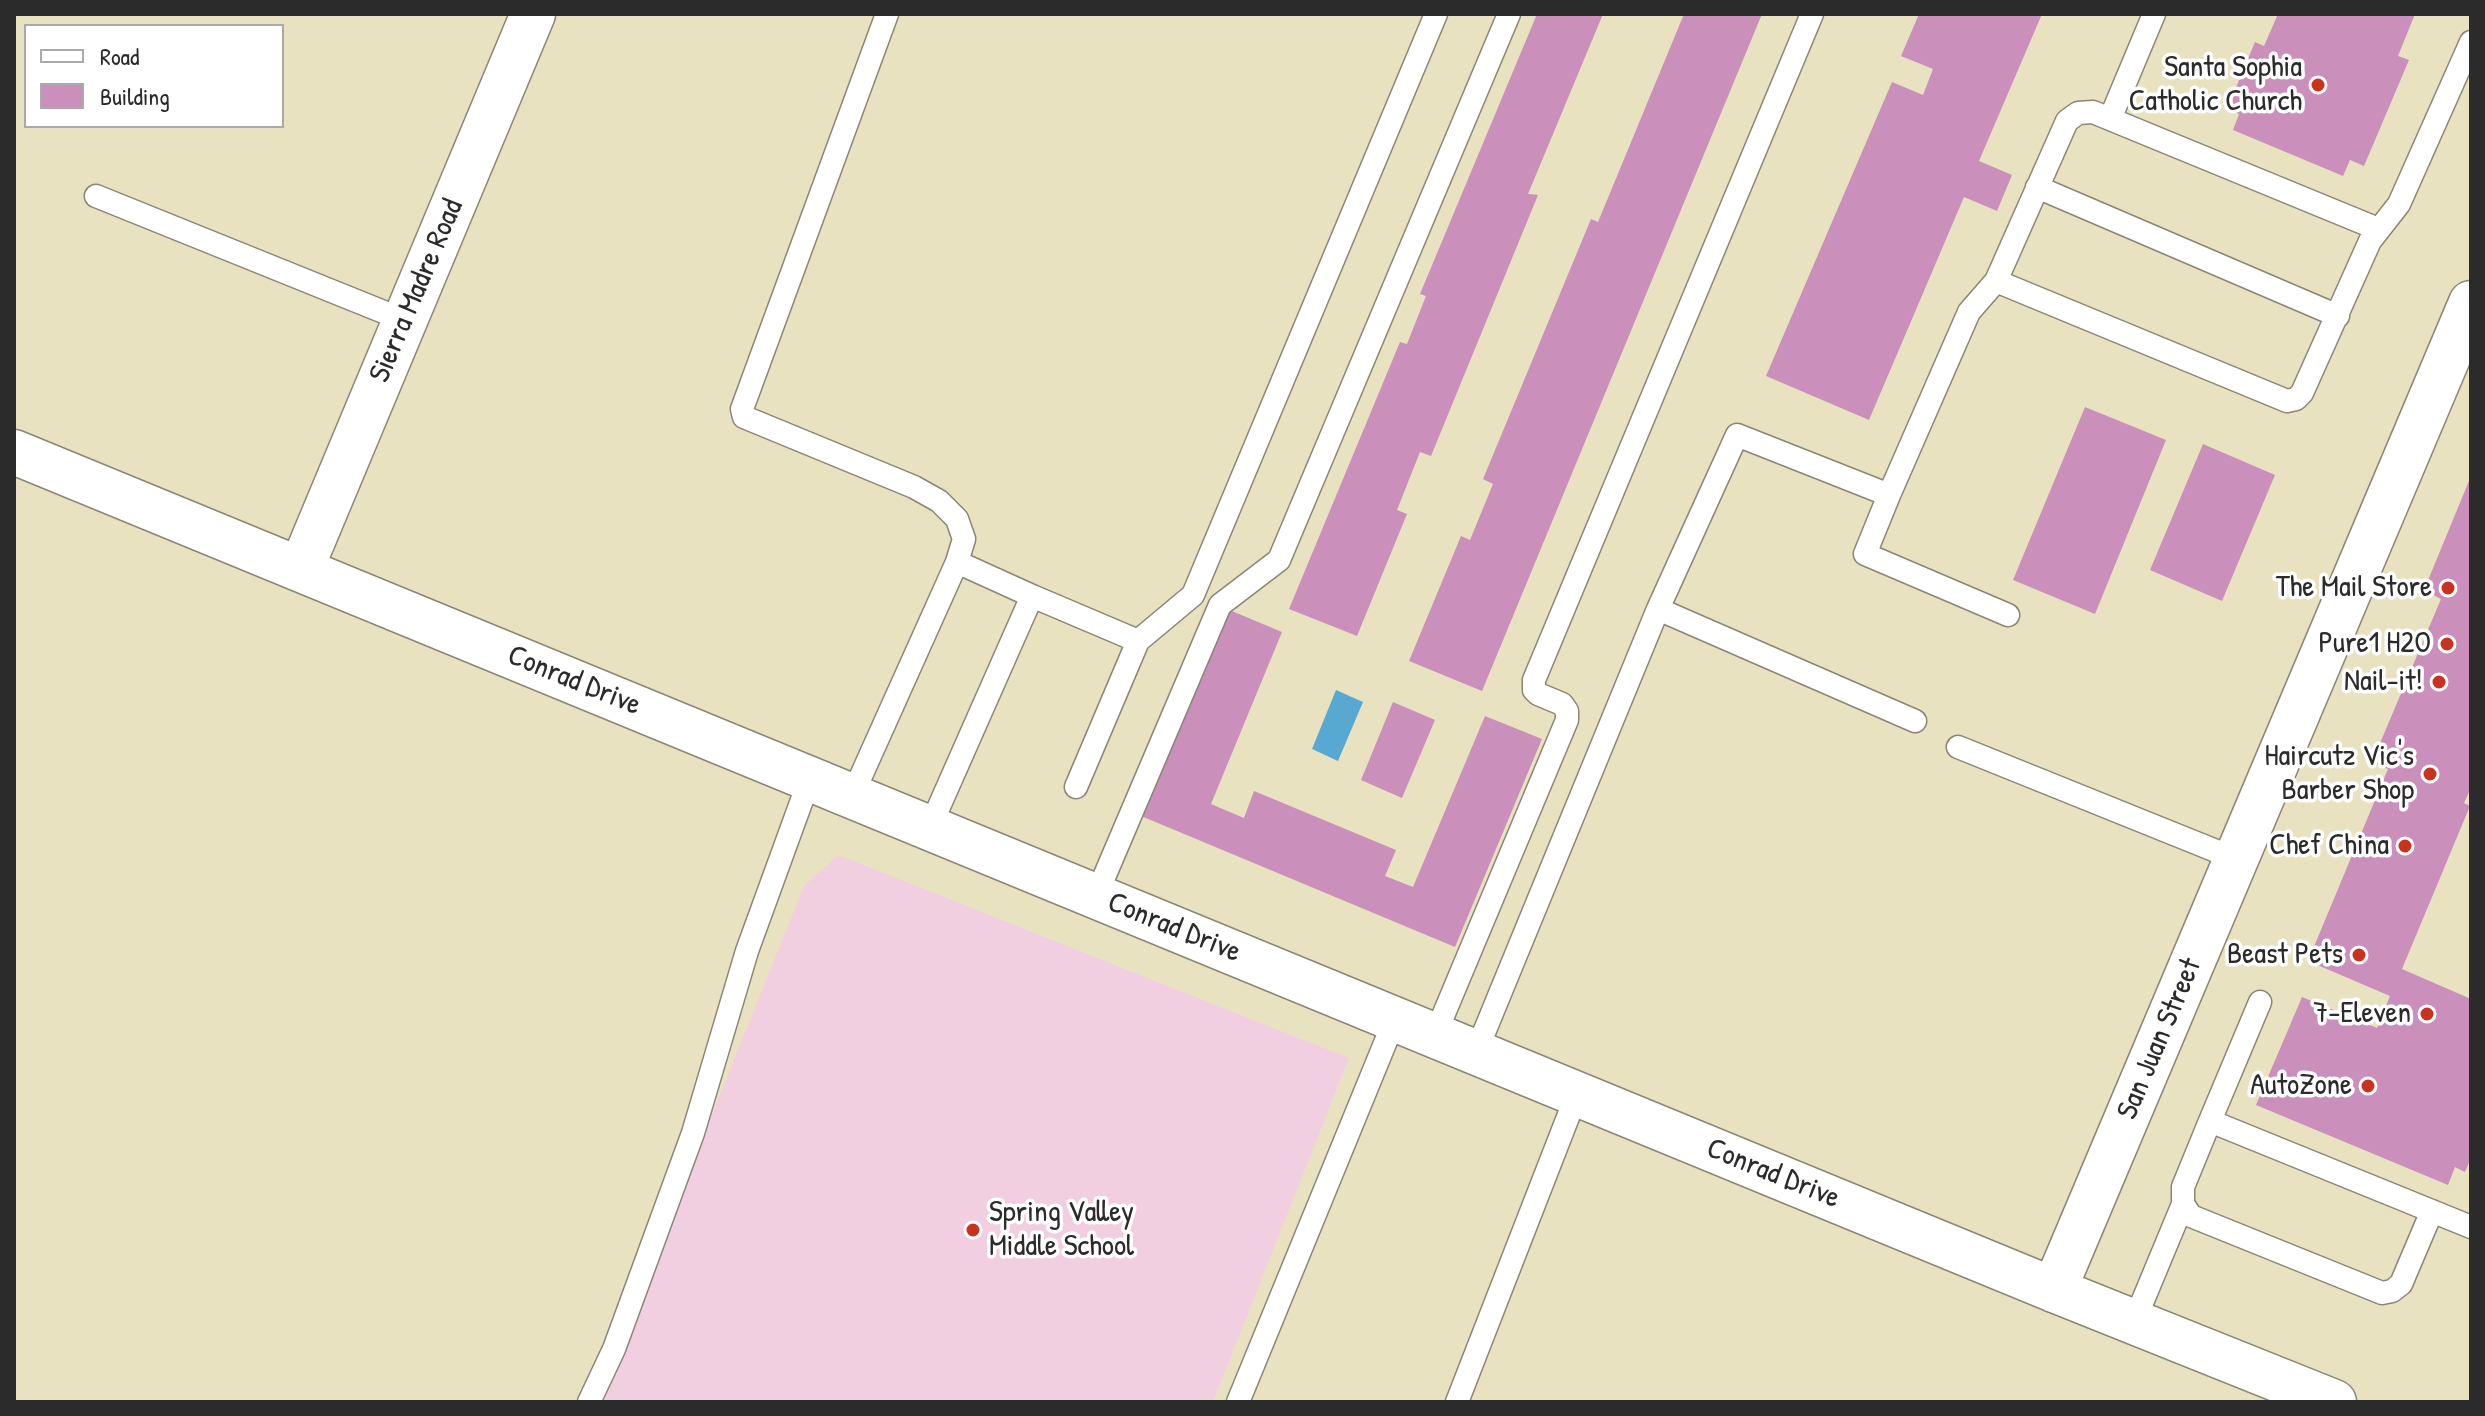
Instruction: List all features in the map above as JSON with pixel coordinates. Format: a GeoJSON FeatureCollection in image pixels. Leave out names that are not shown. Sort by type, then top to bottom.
{"type":"FeatureCollection","features":[{"type":"Feature","properties":{"kind":"street","name":"Sierra Madre Road"},"geometry":{"type":"LineString","coordinates":[[301,569],[533,14]]}},
{"type":"Feature","properties":{"kind":"street","name":"San Juan Street"},"geometry":{"type":"LineString","coordinates":[[2054,1290],[2471,303]]}},
{"type":"Feature","properties":{"kind":"street","name":"Conrad Drive"},"geometry":{"type":"LineString","coordinates":[[14,452],[2134,1322],[2263,1389],[2334,1402]]}},
{"type":"Feature","properties":{"kind":"lane"},"geometry":{"type":"LineString","coordinates":[[852,796],[957,562],[964,539],[957,519],[939,501],[914,487],[744,417],[742,409],[887,14]]}},
{"type":"Feature","properties":{"kind":"lane"},"geometry":{"type":"LineString","coordinates":[[1076,787],[1138,641],[1193,595],[1436,14]]}},
{"type":"Feature","properties":{"kind":"lane"},"geometry":{"type":"LineString","coordinates":[[1096,896],[1220,605],[1279,560],[1509,14]]}},
{"type":"Feature","properties":{"kind":"lane"},"geometry":{"type":"LineString","coordinates":[[1238,1402],[1415,1027],[1567,720],[1567,711],[1562,704],[1534,690],[1534,680],[1812,14]]}},
{"type":"Feature","properties":{"kind":"lane"},"geometry":{"type":"LineString","coordinates":[[2110,119],[2154,14]]}},
{"type":"Feature","properties":{"kind":"lane"},"geometry":{"type":"LineString","coordinates":[[1996,281],[2287,401],[2296,399],[2302,393],[2378,229],[2399,204],[2471,42]]}},
{"type":"Feature","properties":{"kind":"lane"},"geometry":{"type":"LineString","coordinates":[[2008,615],[1865,554],[1969,312],[1996,281],[2067,121],[2078,113],[2093,112],[2378,229]]}},
{"type":"Feature","properties":{"kind":"lane"},"geometry":{"type":"LineString","coordinates":[[2037,187],[2338,316]]}},
{"type":"Feature","properties":{"kind":"lane"},"geometry":{"type":"LineString","coordinates":[[96,196],[406,321]]}},
{"type":"Feature","properties":{"kind":"lane"},"geometry":{"type":"LineString","coordinates":[[1476,1052],[1658,609],[1737,435],[1889,495]]}},
{"type":"Feature","properties":{"kind":"lane"},"geometry":{"type":"LineString","coordinates":[[957,562],[1138,641]]}},
{"type":"Feature","properties":{"kind":"lane"},"geometry":{"type":"LineString","coordinates":[[930,827],[1032,596]]}},
{"type":"Feature","properties":{"kind":"lane"},"geometry":{"type":"LineString","coordinates":[[1658,609],[1915,721]]}},
{"type":"Feature","properties":{"kind":"lane"},"geometry":{"type":"LineString","coordinates":[[1958,747],[2236,859]]}},
{"type":"Feature","properties":{"kind":"lane"},"geometry":{"type":"LineString","coordinates":[[589,1402],[614,1349],[693,1133],[747,951],[810,778]]}},
{"type":"Feature","properties":{"kind":"lane"},"geometry":{"type":"LineString","coordinates":[[2134,1322],[2183,1204],[2183,1187],[2260,1002]]}},
{"type":"Feature","properties":{"kind":"lane"},"geometry":{"type":"LineString","coordinates":[[1457,1402],[1577,1094]]}},
{"type":"Feature","properties":{"kind":"lane"},"geometry":{"type":"LineString","coordinates":[[2210,1121],[2471,1227]]}},
{"type":"Feature","properties":{"kind":"lane"},"geometry":{"type":"LineString","coordinates":[[2183,1204],[2191,1216],[2382,1293],[2392,1291],[2401,1284],[2432,1211]]}},
{"type":"Feature","properties":{"kind":"shaded area","name":"Spring Valley Middle School"},"geometry":{"type":"Polygon","coordinates":[[[838,855],[1349,1058],[1213,1402],[596,1402],[804,886],[838,855]]]}},
{"type":"Feature","properties":{"kind":"water"},"geometry":{"type":"Polygon","coordinates":[[[1336,690],[1363,702],[1338,761],[1312,749],[1336,690]]]}},
{"type":"Feature","properties":{"kind":"building"},"geometry":{"type":"Polygon","coordinates":[[[1537,14],[1603,14],[1528,194],[1538,195],[1431,456],[1420,452],[1397,510],[1407,514],[1357,636],[1289,609],[1400,342],[1407,344],[1426,296],[1420,294],[1537,14]]]}},
{"type":"Feature","properties":{"kind":"building"},"geometry":{"type":"Polygon","coordinates":[[[1684,14],[1762,14],[1482,691],[1409,661],[1461,536],[1470,540],[1493,484],[1483,479],[1591,219],[1598,222],[1684,14]]]}},
{"type":"Feature","properties":{"kind":"building"},"geometry":{"type":"Polygon","coordinates":[[[1919,14],[2042,14],[1979,161],[2012,175],[1997,211],[1964,197],[1869,420],[1766,376],[1892,82],[1923,95],[1933,69],[1901,56],[1919,14]]]}},
{"type":"Feature","properties":{"kind":"building","name":"Santa Sophia Catholic Church"},"geometry":{"type":"Polygon","coordinates":[[[2278,14],[2415,14],[2398,56],[2409,60],[2364,166],[2350,160],[2343,176],[2233,130],[2239,114],[2227,109],[2255,42],[2264,46],[2278,14]]]}},
{"type":"Feature","properties":{"kind":"building"},"geometry":{"type":"Polygon","coordinates":[[[2085,407],[2166,440],[2095,614],[2013,580],[2085,407]]]}},
{"type":"Feature","properties":{"kind":"building"},"geometry":{"type":"Polygon","coordinates":[[[2203,444],[2275,475],[2222,601],[2150,570],[2203,444]]]}},
{"type":"Feature","properties":{"kind":"building"},"geometry":{"type":"Polygon","coordinates":[[[2471,476],[2471,788],[2464,803],[2470,806],[2402,969],[2471,999],[2471,1158],[2465,1172],[2455,1167],[2448,1185],[2256,1105],[2302,997],[2377,1028],[2390,996],[2308,961],[2388,769],[2372,762],[2441,599],[2424,590],[2471,476]]]}},
{"type":"Feature","properties":{"kind":"building"},"geometry":{"type":"Polygon","coordinates":[[[1227,609],[1282,632],[1211,804],[1244,818],[1254,791],[1396,850],[1385,876],[1413,887],[1485,716],[1542,739],[1455,947],[1141,816],[1227,609]]]}},
{"type":"Feature","properties":{"kind":"building"},"geometry":{"type":"Polygon","coordinates":[[[1393,702],[1435,720],[1402,798],[1361,780],[1393,702]]]}},
{"type":"Feature","properties":{"kind":"place","name":"Santa Sophia Catholic Church"},"geometry":{"type":"Point","coordinates":[2318,85]}},
{"type":"Feature","properties":{"kind":"place","name":"The Mail Store"},"geometry":{"type":"Point","coordinates":[2448,588]}},
{"type":"Feature","properties":{"kind":"place","name":"Pure1 H2O"},"geometry":{"type":"Point","coordinates":[2447,644]}},
{"type":"Feature","properties":{"kind":"place","name":"Nail-it!"},"geometry":{"type":"Point","coordinates":[2439,682]}},
{"type":"Feature","properties":{"kind":"place","name":"Haircutz Vic's Barber Shop"},"geometry":{"type":"Point","coordinates":[2430,774]}},
{"type":"Feature","properties":{"kind":"place","name":"Chef China"},"geometry":{"type":"Point","coordinates":[2405,846]}},
{"type":"Feature","properties":{"kind":"place","name":"Beast Pets"},"geometry":{"type":"Point","coordinates":[2359,955]}},
{"type":"Feature","properties":{"kind":"place","name":"7-Eleven"},"geometry":{"type":"Point","coordinates":[2427,1014]}},
{"type":"Feature","properties":{"kind":"place","name":"AutoZone"},"geometry":{"type":"Point","coordinates":[2368,1086]}},
{"type":"Feature","properties":{"kind":"place","name":"Spring Valley Middle School"},"geometry":{"type":"Point","coordinates":[973,1230]}}]}
